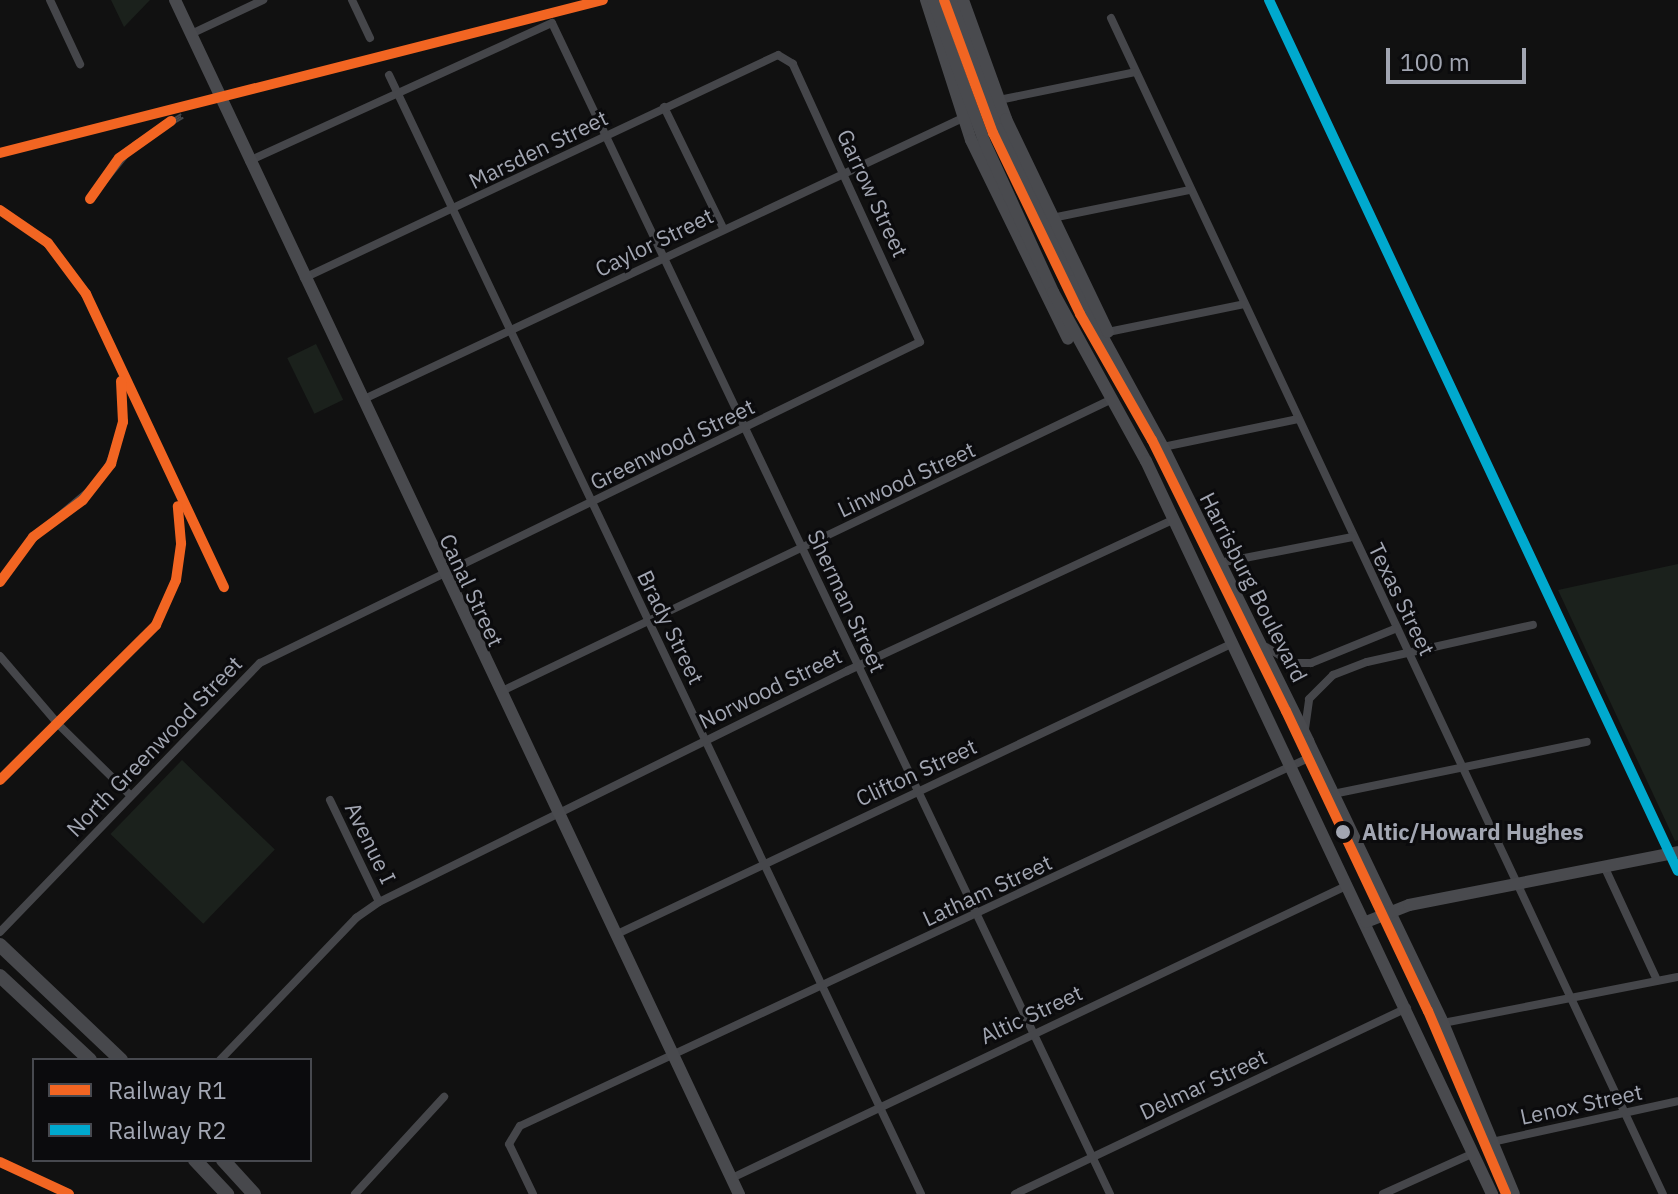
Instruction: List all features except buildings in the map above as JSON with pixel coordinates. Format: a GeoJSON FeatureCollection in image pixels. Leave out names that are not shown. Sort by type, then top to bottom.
{"type":"FeatureCollection","features":[{"type":"Feature","properties":{"kind":"main road","name":"Canal Street"},"geometry":{"type":"LineString","coordinates":[[175,0],[443,575],[739,1194]]}},
{"type":"Feature","properties":{"kind":"main road"},"geometry":{"type":"LineString","coordinates":[[926,0],[963,118],[1052,312],[1112,399]]}},
{"type":"Feature","properties":{"kind":"main road","name":"Harrisburg Boulevard"},"geometry":{"type":"LineString","coordinates":[[933,0],[966,90],[1053,292],[1174,519],[1492,1194]]}},
{"type":"Feature","properties":{"kind":"main road","name":"Harrisburg Boulevard"},"geometry":{"type":"LineString","coordinates":[[953,0],[984,82],[1072,281],[1163,447],[1315,755],[1443,1023],[1514,1194]]}},
{"type":"Feature","properties":{"kind":"main road"},"geometry":{"type":"LineString","coordinates":[[963,0],[999,100],[1052,218],[1163,447]]}},
{"type":"Feature","properties":{"kind":"main road"},"geometry":{"type":"LineString","coordinates":[[1366,922],[1389,912],[1517,883],[1678,852]]}},
{"type":"Feature","properties":{"kind":"main road"},"geometry":{"type":"LineString","coordinates":[[0,945],[119,1058]]}},
{"type":"Feature","properties":{"kind":"main road"},"geometry":{"type":"LineString","coordinates":[[0,976],[88,1058]]}},
{"type":"Feature","properties":{"kind":"main road"},"geometry":{"type":"LineString","coordinates":[[197,1162],[227,1194]]}},
{"type":"Feature","properties":{"kind":"main road"},"geometry":{"type":"LineString","coordinates":[[225,1162],[254,1194]]}},
{"type":"Feature","properties":{"kind":"street"},"geometry":{"type":"LineString","coordinates":[[50,0],[80,64]]}},
{"type":"Feature","properties":{"kind":"street"},"geometry":{"type":"LineString","coordinates":[[191,34],[263,0]]}},
{"type":"Feature","properties":{"kind":"street"},"geometry":{"type":"LineString","coordinates":[[352,0],[370,38]]}},
{"type":"Feature","properties":{"kind":"street","name":"Texas Street"},"geometry":{"type":"LineString","coordinates":[[1111,18],[1663,1194]]}},
{"type":"Feature","properties":{"kind":"street","name":"Sherman Street"},"geometry":{"type":"LineString","coordinates":[[396,90],[552,23],[1110,1194]]}},
{"type":"Feature","properties":{"kind":"street","name":"Marsden Street"},"geometry":{"type":"LineString","coordinates":[[304,278],[453,210],[769,57],[787,57]]}},
{"type":"Feature","properties":{"kind":"street","name":"Garrow Street"},"geometry":{"type":"LineString","coordinates":[[787,57],[918,331],[916,345]]}},
{"type":"Feature","properties":{"kind":"street"},"geometry":{"type":"LineString","coordinates":[[999,100],[1135,72]]}},
{"type":"Feature","properties":{"kind":"street","name":"Brady Street"},"geometry":{"type":"LineString","coordinates":[[389,75],[921,1194]]}},
{"type":"Feature","properties":{"kind":"street"},"geometry":{"type":"LineString","coordinates":[[248,161],[396,90]]}},
{"type":"Feature","properties":{"kind":"street"},"geometry":{"type":"LineString","coordinates":[[664,107],[723,228]]}},
{"type":"Feature","properties":{"kind":"street","name":"Caylor Street"},"geometry":{"type":"LineString","coordinates":[[362,400],[963,118]]}},
{"type":"Feature","properties":{"kind":"street"},"geometry":{"type":"LineString","coordinates":[[1052,218],[1190,190]]}},
{"type":"Feature","properties":{"kind":"street"},"geometry":{"type":"LineString","coordinates":[[1108,332],[1244,304]]}},
{"type":"Feature","properties":{"kind":"street","name":"Greenwood Street"},"geometry":{"type":"LineString","coordinates":[[443,575],[916,345]]}},
{"type":"Feature","properties":{"kind":"street","name":"Linwood Street"},"geometry":{"type":"LineString","coordinates":[[499,693],[1112,399]]}},
{"type":"Feature","properties":{"kind":"street"},"geometry":{"type":"LineString","coordinates":[[1163,447],[1298,419]]}},
{"type":"Feature","properties":{"kind":"street","name":"Norwood Street"},"geometry":{"type":"LineString","coordinates":[[222,1058],[356,918],[379,902],[858,666],[1174,519]]}},
{"type":"Feature","properties":{"kind":"street"},"geometry":{"type":"LineString","coordinates":[[1218,563],[1353,537]]}},
{"type":"Feature","properties":{"kind":"street","name":"North Greenwood Street"},"geometry":{"type":"LineString","coordinates":[[0,932],[260,663],[443,575]]}},
{"type":"Feature","properties":{"kind":"street"},"geometry":{"type":"LineString","coordinates":[[1308,741],[1305,707],[1316,689],[1333,675],[1408,652],[1533,625]]}},
{"type":"Feature","properties":{"kind":"street"},"geometry":{"type":"LineString","coordinates":[[1257,638],[1274,656],[1311,663],[1397,628]]}},
{"type":"Feature","properties":{"kind":"street","name":"Clifton Street"},"geometry":{"type":"LineString","coordinates":[[614,935],[1233,643]]}},
{"type":"Feature","properties":{"kind":"street"},"geometry":{"type":"LineString","coordinates":[[0,656],[58,724],[130,795]]}},
{"type":"Feature","properties":{"kind":"street"},"geometry":{"type":"LineString","coordinates":[[1333,794],[1587,742]]}},
{"type":"Feature","properties":{"kind":"street","name":"Latham Street"},"geometry":{"type":"LineString","coordinates":[[533,1194],[510,1136],[520,1126],[823,989],[1315,755]]}},
{"type":"Feature","properties":{"kind":"street","name":"Avenue I"},"geometry":{"type":"LineString","coordinates":[[330,800],[379,902]]}},
{"type":"Feature","properties":{"kind":"street"},"geometry":{"type":"LineString","coordinates":[[1604,866],[1657,980]]}},
{"type":"Feature","properties":{"kind":"street","name":"Altic Street"},"geometry":{"type":"LineString","coordinates":[[732,1178],[1348,885]]}},
{"type":"Feature","properties":{"kind":"street"},"geometry":{"type":"LineString","coordinates":[[1443,1023],[1678,977]]}},
{"type":"Feature","properties":{"kind":"street","name":"Delmar Street"},"geometry":{"type":"LineString","coordinates":[[1015,1194],[1407,1008]]}},
{"type":"Feature","properties":{"kind":"street"},"geometry":{"type":"LineString","coordinates":[[355,1194],[444,1097]]}},
{"type":"Feature","properties":{"kind":"street","name":"Lenox Street"},"geometry":{"type":"LineString","coordinates":[[1492,1142],[1678,1101]]}},
{"type":"Feature","properties":{"kind":"street"},"geometry":{"type":"LineString","coordinates":[[1383,1194],[1474,1153]]}},
{"type":"Feature","properties":{"kind":"shaded area"},"geometry":{"type":"Polygon","coordinates":[[[111,0],[150,0],[124,27],[111,0]]]}},
{"type":"Feature","properties":{"kind":"shaded area"},"geometry":{"type":"Polygon","coordinates":[[[316,344],[343,400],[314,414],[287,358],[316,344]]]}},
{"type":"Feature","properties":{"kind":"shaded area"},"geometry":{"type":"Polygon","coordinates":[[[1678,564],[1678,840],[1675,841],[1558,590],[1678,564]]]}},
{"type":"Feature","properties":{"kind":"shaded area"},"geometry":{"type":"Polygon","coordinates":[[[182,760],[275,850],[203,924],[110,834],[182,760]]]}},
{"type":"Feature","properties":{"kind":"railway"},"geometry":{"type":"LineString","coordinates":[[0,153],[603,0]]}},
{"type":"Feature","properties":{"kind":"railway"},"geometry":{"type":"LineString","coordinates":[[1269,0],[1678,871]]}},
{"type":"Feature","properties":{"kind":"railway"},"geometry":{"type":"LineString","coordinates":[[90,199],[135,144],[182,116]]}},
{"type":"Feature","properties":{"kind":"railway"},"geometry":{"type":"LineString","coordinates":[[0,210],[48,243],[86,294],[224,587]]}},
{"type":"Feature","properties":{"kind":"railway"},"geometry":{"type":"LineString","coordinates":[[0,582],[33,537],[101,480],[121,435],[122,385]]}},
{"type":"Feature","properties":{"kind":"railway"},"geometry":{"type":"LineString","coordinates":[[0,780],[156,625],[176,580],[181,543],[177,502]]}},
{"type":"Feature","properties":{"kind":"railway"},"geometry":{"type":"LineString","coordinates":[[0,1162],[69,1194]]}},
{"type":"Feature","properties":{"kind":"rail line","name":"R1"},"geometry":{"type":"LineString","coordinates":[[0,153],[603,0]]}},
{"type":"Feature","properties":{"kind":"rail line","name":"R1"},"geometry":{"type":"LineString","coordinates":[[944,0],[993,133],[1080,314],[1152,440],[1286,711],[1428,1011],[1506,1194]]}},
{"type":"Feature","properties":{"kind":"rail line","name":"R2"},"geometry":{"type":"LineString","coordinates":[[1269,0],[1678,871]]}},
{"type":"Feature","properties":{"kind":"rail line","name":"R1"},"geometry":{"type":"LineString","coordinates":[[90,199],[119,158],[171,121]]}},
{"type":"Feature","properties":{"kind":"rail line","name":"R1"},"geometry":{"type":"LineString","coordinates":[[0,210],[48,243],[86,294],[224,587]]}},
{"type":"Feature","properties":{"kind":"rail line","name":"R1"},"geometry":{"type":"LineString","coordinates":[[0,582],[33,537],[83,500],[111,464],[123,422],[121,381]]}},
{"type":"Feature","properties":{"kind":"rail line","name":"R1"},"geometry":{"type":"LineString","coordinates":[[0,780],[156,625],[176,580],[181,543],[178,506]]}},
{"type":"Feature","properties":{"kind":"rail line","name":"R1"},"geometry":{"type":"LineString","coordinates":[[0,1162],[69,1194]]}},
{"type":"Feature","properties":{"kind":"place","name":"Altic/Howard Hughes"},"geometry":{"type":"Point","coordinates":[1343,832]}}]}
